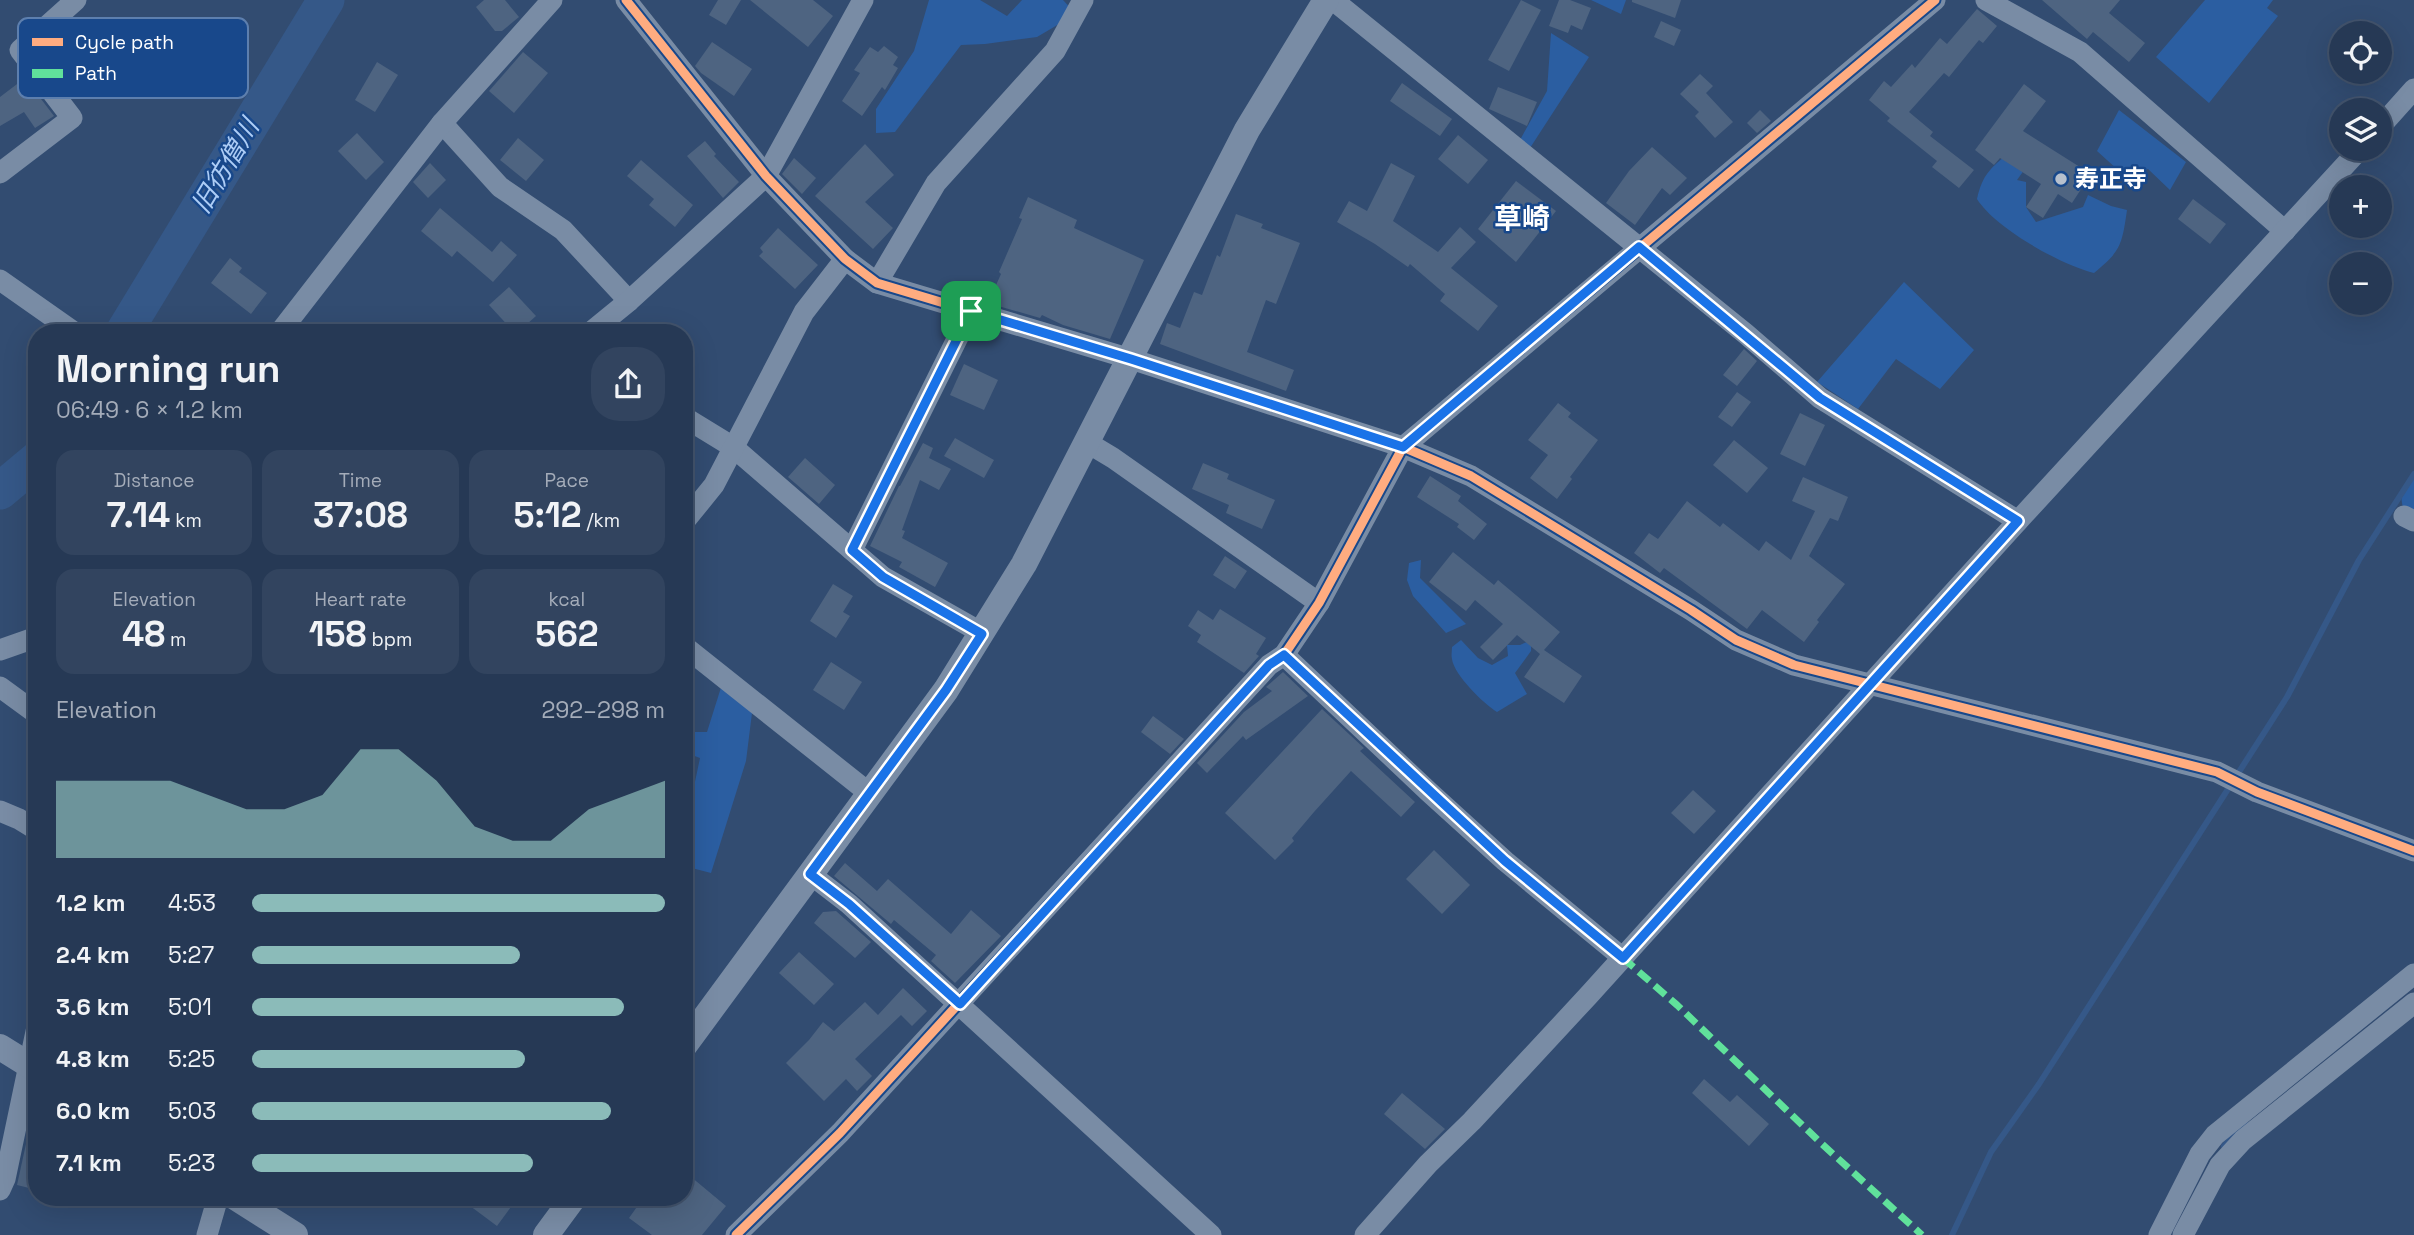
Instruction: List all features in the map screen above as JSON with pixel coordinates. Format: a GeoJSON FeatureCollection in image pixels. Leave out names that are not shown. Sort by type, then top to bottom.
{"type":"FeatureCollection","features":[{"type":"Feature","properties":{"kind":"street"},"geometry":{"type":"LineString","coordinates":[[56,18],[76,0]]}},
{"type":"Feature","properties":{"kind":"street"},"geometry":{"type":"LineString","coordinates":[[286,324],[442,124],[552,0]]}},
{"type":"Feature","properties":{"kind":"street"},"geometry":{"type":"LineString","coordinates":[[626,0],[766,176],[845,259],[877,282],[1131,359],[1403,447],[1471,476],[1736,640],[1794,665],[2217,772],[2249,789],[2414,851]]}},
{"type":"Feature","properties":{"kind":"street"},"geometry":{"type":"LineString","coordinates":[[602,324],[766,176],[863,0]]}},
{"type":"Feature","properties":{"kind":"street"},"geometry":{"type":"LineString","coordinates":[[877,282],[936,183],[1055,51],[1083,0]]}},
{"type":"Feature","properties":{"kind":"street"},"geometry":{"type":"LineString","coordinates":[[693,1034],[946,690],[982,634],[1024,564],[1247,130],[1326,0]]}},
{"type":"Feature","properties":{"kind":"street"},"geometry":{"type":"LineString","coordinates":[[1333,0],[1639,247],[1820,398],[2018,521]]}},
{"type":"Feature","properties":{"kind":"street"},"geometry":{"type":"LineString","coordinates":[[736,1235],[828,1146],[1269,665],[1284,655],[1319,603],[1403,447],[1935,0]]}},
{"type":"Feature","properties":{"kind":"street"},"geometry":{"type":"LineString","coordinates":[[1986,0],[2080,52],[2285,231]]}},
{"type":"Feature","properties":{"kind":"street"},"geometry":{"type":"LineString","coordinates":[[2392,114],[2414,89]]}},
{"type":"Feature","properties":{"kind":"street"},"geometry":{"type":"LineString","coordinates":[[0,173],[72,118],[57,98]]}},
{"type":"Feature","properties":{"kind":"street"},"geometry":{"type":"LineString","coordinates":[[442,124],[500,187],[562,230],[629,301]]}},
{"type":"Feature","properties":{"kind":"street"},"geometry":{"type":"LineString","coordinates":[[1365,1235],[1623,958],[2018,521],[2349,161]]}},
{"type":"Feature","properties":{"kind":"street"},"geometry":{"type":"LineString","coordinates":[[693,511],[714,485],[804,312],[845,259]]}},
{"type":"Feature","properties":{"kind":"street"},"geometry":{"type":"LineString","coordinates":[[0,280],[63,324]]}},
{"type":"Feature","properties":{"kind":"street"},"geometry":{"type":"LineString","coordinates":[[852,550],[971,311]]}},
{"type":"Feature","properties":{"kind":"street"},"geometry":{"type":"LineString","coordinates":[[693,423],[733,447],[883,577],[982,634]]}},
{"type":"Feature","properties":{"kind":"street"},"geometry":{"type":"LineString","coordinates":[[1087,443],[1113,458],[1319,603]]}},
{"type":"Feature","properties":{"kind":"street"},"geometry":{"type":"LineString","coordinates":[[0,650],[28,640]]}},
{"type":"Feature","properties":{"kind":"street"},"geometry":{"type":"LineString","coordinates":[[693,653],[869,793]]}},
{"type":"Feature","properties":{"kind":"street"},"geometry":{"type":"LineString","coordinates":[[1284,655],[1505,861],[1623,958]]}},
{"type":"Feature","properties":{"kind":"street"},"geometry":{"type":"LineString","coordinates":[[0,687],[28,707]]}},
{"type":"Feature","properties":{"kind":"street"},"geometry":{"type":"LineString","coordinates":[[0,811],[28,824]]}},
{"type":"Feature","properties":{"kind":"street"},"geometry":{"type":"LineString","coordinates":[[810,874],[849,904],[1211,1235]]}},
{"type":"Feature","properties":{"kind":"street"},"geometry":{"type":"LineString","coordinates":[[2159,1235],[2200,1154],[2215,1135],[2414,974]]}},
{"type":"Feature","properties":{"kind":"street"},"geometry":{"type":"LineString","coordinates":[[2183,1235],[2220,1165],[2243,1140],[2414,1003]]}},
{"type":"Feature","properties":{"kind":"street"},"geometry":{"type":"LineString","coordinates":[[0,1047],[28,1065]]}},
{"type":"Feature","properties":{"kind":"street"},"geometry":{"type":"LineString","coordinates":[[0,1190],[28,1088]]}},
{"type":"Feature","properties":{"kind":"street"},"geometry":{"type":"LineString","coordinates":[[207,1235],[215,1206]]}},
{"type":"Feature","properties":{"kind":"street"},"geometry":{"type":"LineString","coordinates":[[249,1206],[295,1235]]}},
{"type":"Feature","properties":{"kind":"street"},"geometry":{"type":"LineString","coordinates":[[546,1235],[567,1206]]}},
{"type":"Feature","properties":{"kind":"shaded area"},"geometry":{"type":"Polygon","coordinates":[[[929,0],[980,0],[1007,16],[1022,0],[1063,0],[1076,14],[1037,37],[961,45],[895,132],[876,133],[876,109],[914,51],[929,0]]]}},
{"type":"Feature","properties":{"kind":"shaded area"},"geometry":{"type":"Polygon","coordinates":[[[1591,0],[1626,0],[1621,14],[1591,0]]]}},
{"type":"Feature","properties":{"kind":"shaded area"},"geometry":{"type":"Polygon","coordinates":[[[2205,0],[2273,0],[2267,8],[2278,16],[2209,103],[2156,57],[2205,0]]]}},
{"type":"Feature","properties":{"kind":"shaded area"},"geometry":{"type":"Polygon","coordinates":[[[1551,33],[1589,57],[1530,148],[1520,140],[1547,91],[1551,33]]]}},
{"type":"Feature","properties":{"kind":"shaded area"},"geometry":{"type":"Polygon","coordinates":[[[2119,110],[2186,162],[2170,190],[2148,169],[2128,179],[2097,151],[2119,110]]]}},
{"type":"Feature","properties":{"kind":"shaded area"},"geometry":{"type":"Polygon","coordinates":[[[2011,151],[2027,166],[2017,180],[2026,182],[2026,207],[2036,222],[2083,207],[2088,195],[2127,210],[2119,246],[2110,259],[2094,273],[2064,262],[2030,244],[1998,222],[1977,199],[1989,172],[2011,151]]]}},
{"type":"Feature","properties":{"kind":"shaded area"},"geometry":{"type":"Polygon","coordinates":[[[1904,282],[1974,350],[1940,389],[1896,359],[1858,409],[1817,382],[1904,282]]]}},
{"type":"Feature","properties":{"kind":"shaded area"},"geometry":{"type":"Polygon","coordinates":[[[2414,476],[2414,520],[2404,516],[2401,496],[2414,476]]]}},
{"type":"Feature","properties":{"kind":"shaded area"},"geometry":{"type":"Polygon","coordinates":[[[1421,560],[1420,578],[1466,624],[1446,633],[1413,596],[1407,580],[1409,563],[1421,560]]]}},
{"type":"Feature","properties":{"kind":"shaded area"},"geometry":{"type":"Polygon","coordinates":[[[1461,640],[1478,658],[1492,665],[1508,656],[1507,645],[1520,645],[1531,640],[1531,651],[1515,673],[1527,694],[1497,712],[1491,708],[1470,688],[1454,666],[1452,647],[1461,640]]]}},
{"type":"Feature","properties":{"kind":"shaded area"},"geometry":{"type":"Polygon","coordinates":[[[724,678],[752,713],[746,761],[711,873],[693,868],[693,791],[700,758],[693,755],[693,732],[707,732],[724,678]]]}},
{"type":"Feature","properties":{"kind":"building"},"geometry":{"type":"Polygon","coordinates":[[[484,0],[505,0],[519,17],[502,31],[495,31],[476,7],[484,0]]]}},
{"type":"Feature","properties":{"kind":"building"},"geometry":{"type":"Polygon","coordinates":[[[718,0],[741,0],[726,25],[709,15],[718,0]]]}},
{"type":"Feature","properties":{"kind":"building"},"geometry":{"type":"Polygon","coordinates":[[[750,0],[813,0],[833,16],[808,47],[750,0]]]}},
{"type":"Feature","properties":{"kind":"building"},"geometry":{"type":"Polygon","coordinates":[[[1521,0],[1541,10],[1509,71],[1488,60],[1521,0]]]}},
{"type":"Feature","properties":{"kind":"building"},"geometry":{"type":"Polygon","coordinates":[[[1559,0],[1570,0],[1591,8],[1582,30],[1571,25],[1568,33],[1549,26],[1559,0]]]}},
{"type":"Feature","properties":{"kind":"building"},"geometry":{"type":"Polygon","coordinates":[[[1632,0],[1681,0],[1675,18],[1632,0]]]}},
{"type":"Feature","properties":{"kind":"building"},"geometry":{"type":"Polygon","coordinates":[[[2042,0],[2120,0],[2109,13],[2145,43],[2129,62],[2093,32],[2087,39],[2042,0]]]}},
{"type":"Feature","properties":{"kind":"building"},"geometry":{"type":"Polygon","coordinates":[[[1977,9],[1997,26],[1983,43],[1979,40],[1949,77],[1944,73],[1909,112],[1933,132],[1930,136],[1974,170],[1959,188],[1932,167],[1937,161],[1887,121],[1890,118],[1869,100],[1884,81],[1891,87],[1912,64],[1915,68],[1940,38],[1947,44],[1977,9]]]}},
{"type":"Feature","properties":{"kind":"building"},"geometry":{"type":"Polygon","coordinates":[[[1661,21],[1681,30],[1674,46],[1654,37],[1661,21]]]}},
{"type":"Feature","properties":{"kind":"building"},"geometry":{"type":"Polygon","coordinates":[[[712,42],[752,69],[734,96],[695,66],[712,42]]]}},
{"type":"Feature","properties":{"kind":"building"},"geometry":{"type":"Polygon","coordinates":[[[884,46],[898,57],[893,65],[898,68],[885,90],[882,87],[862,116],[842,101],[860,73],[854,70],[870,47],[878,52],[884,46]]]}},
{"type":"Feature","properties":{"kind":"building"},"geometry":{"type":"Polygon","coordinates":[[[523,52],[548,73],[514,113],[489,91],[523,52]]]}},
{"type":"Feature","properties":{"kind":"building"},"geometry":{"type":"Polygon","coordinates":[[[377,62],[398,75],[375,112],[355,100],[377,62]]]}},
{"type":"Feature","properties":{"kind":"building"},"geometry":{"type":"Polygon","coordinates":[[[1700,74],[1713,86],[1706,93],[1733,122],[1715,138],[1695,116],[1699,112],[1680,94],[1700,74]]]}},
{"type":"Feature","properties":{"kind":"building"},"geometry":{"type":"Polygon","coordinates":[[[18,83],[18,98],[40,98],[54,116],[35,128],[24,112],[0,126],[0,97],[18,83]]]}},
{"type":"Feature","properties":{"kind":"building"},"geometry":{"type":"Polygon","coordinates":[[[1402,83],[1452,119],[1440,136],[1390,101],[1402,83]]]}},
{"type":"Feature","properties":{"kind":"building"},"geometry":{"type":"Polygon","coordinates":[[[2024,84],[2046,101],[2023,131],[2091,174],[2072,203],[2058,194],[2043,218],[2026,207],[2041,184],[2000,158],[1994,165],[1975,150],[2024,84]]]}},
{"type":"Feature","properties":{"kind":"building"},"geometry":{"type":"Polygon","coordinates":[[[1498,87],[1537,102],[1527,126],[1489,109],[1498,87]]]}},
{"type":"Feature","properties":{"kind":"building"},"geometry":{"type":"Polygon","coordinates":[[[1760,110],[1771,121],[1757,133],[1747,123],[1760,110]]]}},
{"type":"Feature","properties":{"kind":"building"},"geometry":{"type":"Polygon","coordinates":[[[357,133],[384,162],[366,180],[338,151],[357,133]]]}},
{"type":"Feature","properties":{"kind":"building"},"geometry":{"type":"Polygon","coordinates":[[[1458,135],[1488,160],[1468,184],[1438,159],[1458,135]]]}},
{"type":"Feature","properties":{"kind":"building"},"geometry":{"type":"Polygon","coordinates":[[[518,138],[544,160],[526,181],[500,160],[518,138]]]}},
{"type":"Feature","properties":{"kind":"building"},"geometry":{"type":"Polygon","coordinates":[[[705,141],[716,154],[714,156],[739,182],[723,198],[687,156],[705,141]]]}},
{"type":"Feature","properties":{"kind":"building"},"geometry":{"type":"Polygon","coordinates":[[[865,144],[894,175],[865,202],[893,228],[873,249],[815,196],[865,144]]]}},
{"type":"Feature","properties":{"kind":"building"},"geometry":{"type":"Polygon","coordinates":[[[1652,147],[1687,178],[1670,195],[1662,188],[1635,225],[1606,203],[1629,171],[1652,147]]]}},
{"type":"Feature","properties":{"kind":"building"},"geometry":{"type":"Polygon","coordinates":[[[794,158],[816,178],[802,194],[782,174],[794,158]]]}},
{"type":"Feature","properties":{"kind":"building"},"geometry":{"type":"Polygon","coordinates":[[[641,160],[693,205],[675,227],[649,205],[654,199],[627,176],[641,160]]]}},
{"type":"Feature","properties":{"kind":"building"},"geometry":{"type":"Polygon","coordinates":[[[430,163],[446,180],[428,198],[413,182],[430,163]]]}},
{"type":"Feature","properties":{"kind":"building"},"geometry":{"type":"Polygon","coordinates":[[[1391,163],[1415,176],[1393,221],[1438,252],[1460,227],[1476,242],[1451,268],[1498,306],[1478,331],[1440,301],[1445,294],[1410,264],[1408,267],[1337,222],[1349,201],[1367,211],[1391,163]]]}},
{"type":"Feature","properties":{"kind":"building"},"geometry":{"type":"Polygon","coordinates":[[[1516,181],[1556,211],[1516,262],[1478,229],[1516,181]]]}},
{"type":"Feature","properties":{"kind":"building"},"geometry":{"type":"Polygon","coordinates":[[[1028,197],[1077,220],[1074,228],[1144,260],[1110,339],[1063,325],[1042,315],[1040,318],[988,303],[1022,219],[1019,218],[1028,197]]]}},
{"type":"Feature","properties":{"kind":"building"},"geometry":{"type":"Polygon","coordinates":[[[2193,199],[2226,224],[2210,244],[2178,219],[2193,199]]]}},
{"type":"Feature","properties":{"kind":"building"},"geometry":{"type":"Polygon","coordinates":[[[440,208],[492,252],[501,241],[517,255],[493,282],[457,251],[452,257],[421,231],[440,208]]]}},
{"type":"Feature","properties":{"kind":"building"},"geometry":{"type":"Polygon","coordinates":[[[1236,214],[1263,224],[1261,228],[1300,243],[1276,304],[1266,300],[1247,352],[1294,370],[1286,391],[1160,344],[1167,323],[1180,328],[1194,292],[1202,295],[1236,214]]]}},
{"type":"Feature","properties":{"kind":"building"},"geometry":{"type":"Polygon","coordinates":[[[778,228],[818,265],[795,289],[759,256],[763,252],[760,248],[778,228]]]}},
{"type":"Feature","properties":{"kind":"building"},"geometry":{"type":"Polygon","coordinates":[[[230,258],[242,268],[239,272],[267,293],[251,314],[211,283],[230,258]]]}},
{"type":"Feature","properties":{"kind":"building"},"geometry":{"type":"Polygon","coordinates":[[[509,287],[536,316],[527,324],[507,324],[489,305],[509,287]]]}},
{"type":"Feature","properties":{"kind":"building"},"geometry":{"type":"Polygon","coordinates":[[[1744,349],[1757,361],[1737,386],[1723,375],[1744,349]]]}},
{"type":"Feature","properties":{"kind":"building"},"geometry":{"type":"Polygon","coordinates":[[[964,364],[998,380],[984,410],[950,395],[964,364]]]}},
{"type":"Feature","properties":{"kind":"building"},"geometry":{"type":"Polygon","coordinates":[[[1737,392],[1751,402],[1732,427],[1718,417],[1737,392]]]}},
{"type":"Feature","properties":{"kind":"building"},"geometry":{"type":"Polygon","coordinates":[[[1558,403],[1571,413],[1568,417],[1598,440],[1557,499],[1530,478],[1548,455],[1528,440],[1558,403]]]}},
{"type":"Feature","properties":{"kind":"building"},"geometry":{"type":"Polygon","coordinates":[[[1800,413],[1825,425],[1805,466],[1780,454],[1800,413]]]}},
{"type":"Feature","properties":{"kind":"building"},"geometry":{"type":"Polygon","coordinates":[[[955,438],[994,460],[984,478],[944,456],[955,438]]]}},
{"type":"Feature","properties":{"kind":"building"},"geometry":{"type":"Polygon","coordinates":[[[1734,440],[1768,468],[1747,493],[1713,465],[1734,440]]]}},
{"type":"Feature","properties":{"kind":"building"},"geometry":{"type":"Polygon","coordinates":[[[923,443],[933,448],[929,458],[951,469],[939,490],[920,480],[902,530],[905,531],[902,538],[948,563],[935,587],[899,567],[902,562],[870,546],[923,443]]]}},
{"type":"Feature","properties":{"kind":"building"},"geometry":{"type":"Polygon","coordinates":[[[805,458],[835,485],[819,504],[788,477],[805,458]]]}},
{"type":"Feature","properties":{"kind":"building"},"geometry":{"type":"Polygon","coordinates":[[[1203,463],[1229,474],[1227,479],[1275,500],[1262,529],[1226,513],[1229,505],[1192,489],[1203,463]]]}},
{"type":"Feature","properties":{"kind":"building"},"geometry":{"type":"Polygon","coordinates":[[[1430,476],[1461,496],[1458,501],[1487,524],[1474,540],[1457,527],[1459,524],[1417,497],[1430,476]]]}},
{"type":"Feature","properties":{"kind":"building"},"geometry":{"type":"Polygon","coordinates":[[[1803,477],[1848,497],[1838,521],[1830,518],[1809,556],[1845,584],[1804,642],[1762,610],[1747,629],[1664,568],[1660,573],[1634,553],[1649,533],[1658,539],[1687,501],[1720,527],[1723,523],[1759,551],[1766,541],[1791,560],[1815,511],[1792,501],[1803,477]]]}},
{"type":"Feature","properties":{"kind":"building"},"geometry":{"type":"Polygon","coordinates":[[[1453,552],[1494,585],[1498,580],[1560,632],[1544,650],[1582,676],[1564,703],[1524,677],[1540,654],[1517,635],[1493,660],[1480,647],[1503,624],[1475,600],[1466,611],[1429,582],[1453,552]]]}},
{"type":"Feature","properties":{"kind":"building"},"geometry":{"type":"Polygon","coordinates":[[[1225,556],[1247,571],[1235,589],[1213,575],[1225,556]]]}},
{"type":"Feature","properties":{"kind":"building"},"geometry":{"type":"Polygon","coordinates":[[[833,584],[853,596],[843,612],[850,616],[836,638],[810,621],[833,584]]]}},
{"type":"Feature","properties":{"kind":"building"},"geometry":{"type":"Polygon","coordinates":[[[1220,609],[1266,638],[1256,654],[1259,656],[1244,673],[1197,642],[1201,635],[1188,626],[1198,610],[1213,620],[1220,609]]]}},
{"type":"Feature","properties":{"kind":"building"},"geometry":{"type":"Polygon","coordinates":[[[831,662],[862,682],[844,710],[813,690],[831,662]]]}},
{"type":"Feature","properties":{"kind":"building"},"geometry":{"type":"Polygon","coordinates":[[[1283,672],[1308,696],[1246,740],[1243,736],[1207,773],[1197,763],[1244,712],[1272,691],[1266,687],[1283,672]]]}},
{"type":"Feature","properties":{"kind":"building"},"geometry":{"type":"Polygon","coordinates":[[[1322,709],[1364,748],[1360,751],[1415,802],[1401,817],[1351,771],[1292,838],[1294,841],[1275,860],[1225,813],[1322,709]]]}},
{"type":"Feature","properties":{"kind":"building"},"geometry":{"type":"Polygon","coordinates":[[[1153,716],[1184,739],[1170,754],[1141,732],[1153,716]]]}},
{"type":"Feature","properties":{"kind":"building"},"geometry":{"type":"Polygon","coordinates":[[[1693,790],[1716,811],[1694,834],[1671,813],[1693,790]]]}},
{"type":"Feature","properties":{"kind":"building"},"geometry":{"type":"Polygon","coordinates":[[[1434,850],[1470,885],[1442,914],[1406,879],[1434,850]]]}},
{"type":"Feature","properties":{"kind":"building"},"geometry":{"type":"Polygon","coordinates":[[[845,863],[877,891],[888,879],[951,934],[971,910],[1001,936],[955,983],[931,961],[936,955],[894,920],[891,924],[834,876],[845,863]]]}},
{"type":"Feature","properties":{"kind":"building"},"geometry":{"type":"Polygon","coordinates":[[[836,911],[871,942],[855,958],[814,923],[823,912],[836,911]]]}},
{"type":"Feature","properties":{"kind":"building"},"geometry":{"type":"Polygon","coordinates":[[[799,952],[834,984],[814,1005],[779,973],[799,952]]]}},
{"type":"Feature","properties":{"kind":"building"},"geometry":{"type":"Polygon","coordinates":[[[903,988],[927,1011],[912,1026],[901,1015],[855,1059],[872,1076],[857,1091],[846,1079],[824,1101],[786,1063],[823,1022],[834,1031],[865,1002],[878,1015],[903,988]]]}},
{"type":"Feature","properties":{"kind":"building"},"geometry":{"type":"Polygon","coordinates":[[[1704,1079],[1730,1102],[1737,1095],[1769,1124],[1749,1146],[1692,1093],[1704,1079]]]}},
{"type":"Feature","properties":{"kind":"building"},"geometry":{"type":"Polygon","coordinates":[[[1402,1093],[1445,1129],[1425,1149],[1384,1114],[1402,1093]]]}},
{"type":"Feature","properties":{"kind":"building"},"geometry":{"type":"Polygon","coordinates":[[[28,1135],[28,1188],[17,1185],[28,1135]]]}},
{"type":"Feature","properties":{"kind":"building"},"geometry":{"type":"Polygon","coordinates":[[[693,1178],[726,1206],[702,1235],[652,1235],[629,1218],[638,1206],[693,1206],[693,1178]]]}},
{"type":"Feature","properties":{"kind":"building"},"geometry":{"type":"Polygon","coordinates":[[[470,1206],[512,1206],[497,1226],[470,1206]]]}},
{"type":"Feature","properties":{"kind":"waterway","name":"旧彷僧川"},"geometry":{"type":"LineString","coordinates":[[129,324],[326,0]]}},
{"type":"Feature","properties":{"kind":"waterway","name":"旧彷僧川"},"geometry":{"type":"LineString","coordinates":[[0,491],[28,468]]}},
{"type":"Feature","properties":{"kind":"waterway"},"geometry":{"type":"LineString","coordinates":[[1952,1235],[1991,1152],[2039,1084],[2287,697],[2359,560],[2414,474]]}},
{"type":"Feature","properties":{"kind":"waterway"},"geometry":{"type":"LineString","coordinates":[[2224,1146],[2245,1123]]}},
{"type":"Feature","properties":{"kind":"marked path"},"geometry":{"type":"LineString","coordinates":[[1623,958],[1677,1005],[1922,1235]]}},
{"type":"Feature","properties":{"kind":"cycle path"},"geometry":{"type":"LineString","coordinates":[[626,0],[766,176],[845,259],[877,283],[1131,359],[1403,447],[1471,476],[1736,640],[1794,665],[2217,772],[2257,792],[2414,851]]}},
{"type":"Feature","properties":{"kind":"cycle path"},"geometry":{"type":"LineString","coordinates":[[736,1235],[840,1133],[1269,665],[1284,655],[1319,603],[1403,447],[1935,0]]}},
{"type":"Feature","properties":{"kind":"place","name":"寿正寺"},"geometry":{"type":"Point","coordinates":[2061,179]}},
{"type":"Feature","properties":{"kind":"district","name":"草崎"},"geometry":{"type":"Point","coordinates":[1522,218]}},
{"type":"Feature","properties":{"kind":"route"},"geometry":{"type":"LineString","coordinates":[[1639,247],[1820,398],[2018,521],[1623,958],[1505,861],[1284,655],[1269,665],[960,1004],[849,904],[810,874],[946,690],[982,634],[883,577],[852,550],[971,311],[1131,359],[1403,447],[1639,247]]}}]}
